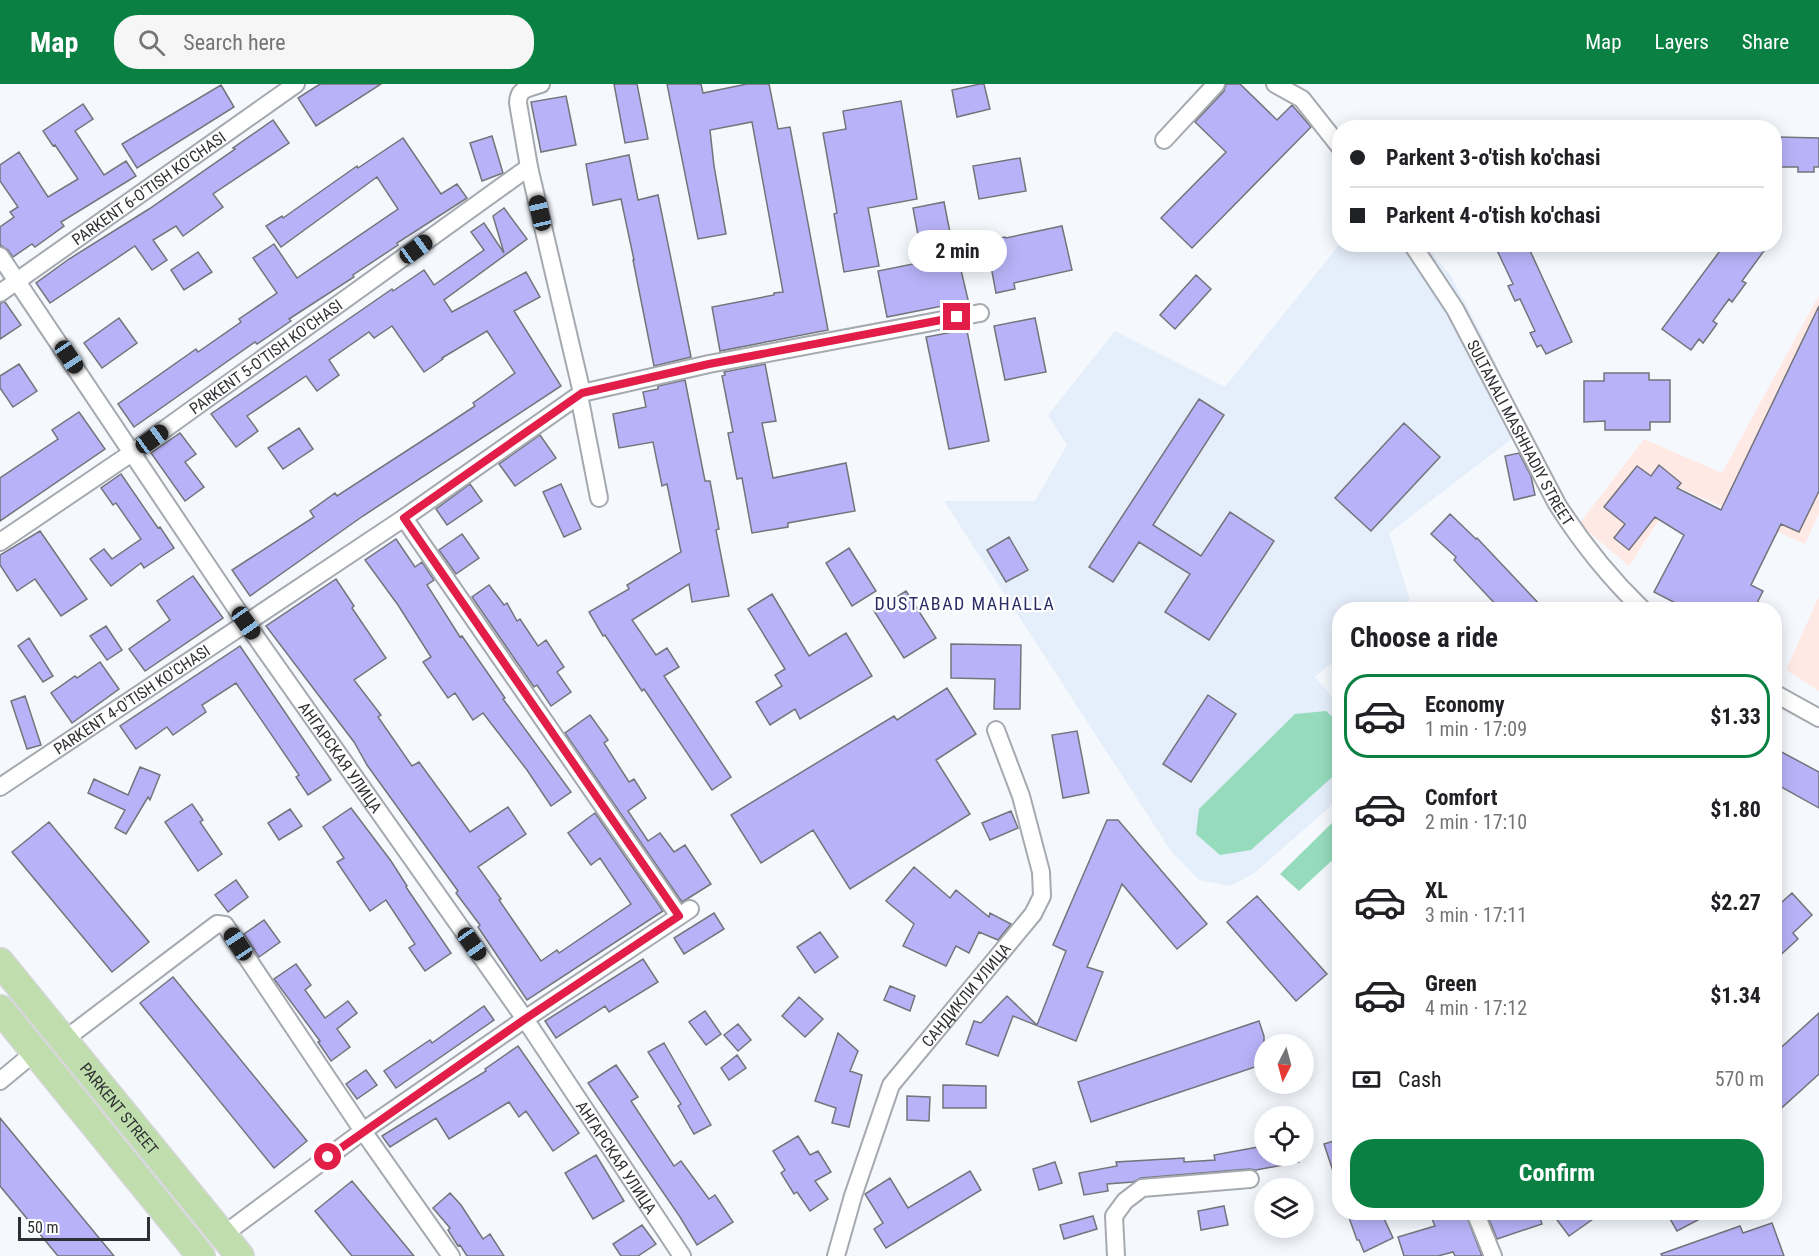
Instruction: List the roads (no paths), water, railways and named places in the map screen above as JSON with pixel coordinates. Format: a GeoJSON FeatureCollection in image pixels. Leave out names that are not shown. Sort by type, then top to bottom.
{"type":"FeatureCollection","features":[{"type":"Feature","properties":{"kind":"main road","name":"PARKENT STREET"},"geometry":{"type":"LineString","coordinates":[[0,962],[240,1256]]}},
{"type":"Feature","properties":{"kind":"main road","name":"PARKENT STREET"},"geometry":{"type":"LineString","coordinates":[[0,1009],[201,1256]]}},
{"type":"Feature","properties":{"kind":"street","name":"PARKENT 6-O'TISH KO'CHASI"},"geometry":{"type":"LineString","coordinates":[[0,293],[296,84]]}},
{"type":"Feature","properties":{"kind":"street"},"geometry":{"type":"LineString","coordinates":[[541,84],[522,90],[518,97],[529,167],[581,394],[599,498]]}},
{"type":"Feature","properties":{"kind":"street"},"geometry":{"type":"LineString","coordinates":[[1164,140],[1216,84]]}},
{"type":"Feature","properties":{"kind":"street"},"geometry":{"type":"LineString","coordinates":[[1275,84],[1302,99],[1332,137]]}},
{"type":"Feature","properties":{"kind":"street","name":"PARKENT 5-O'TISH KO'CHASI"},"geometry":{"type":"LineString","coordinates":[[0,542],[133,452],[529,167]]}},
{"type":"Feature","properties":{"kind":"street","name":"SULTANALI MASHHADIY STREET"},"geometry":{"type":"LineString","coordinates":[[1417,252],[1455,309],[1557,504],[1604,569],[1635,602]]}},
{"type":"Feature","properties":{"kind":"street","name":"АНГАРСКАЯ УЛИЦА"},"geometry":{"type":"LineString","coordinates":[[0,256],[246,623],[525,1019],[682,1256]]}},
{"type":"Feature","properties":{"kind":"street","name":"PARKENT 4-O'TISH KO'CHASI"},"geometry":{"type":"LineString","coordinates":[[0,788],[404,518],[581,394],[709,364],[980,313]]}},
{"type":"Feature","properties":{"kind":"street"},"geometry":{"type":"LineString","coordinates":[[223,1235],[363,1131],[685,912],[404,518]]}},
{"type":"Feature","properties":{"kind":"street"},"geometry":{"type":"LineString","coordinates":[[1782,697],[1819,718]]}},
{"type":"Feature","properties":{"kind":"street","name":"САНДИКЛИ УЛИЦА"},"geometry":{"type":"LineString","coordinates":[[836,1256],[853,1196],[891,1084],[1033,914],[1042,896],[1041,872],[1021,796],[996,730]]}},
{"type":"Feature","properties":{"kind":"street"},"geometry":{"type":"LineString","coordinates":[[64,1040],[217,924],[225,925],[363,1131],[451,1256]]}},
{"type":"Feature","properties":{"kind":"street"},"geometry":{"type":"LineString","coordinates":[[0,1081],[35,1052]]}},
{"type":"Feature","properties":{"kind":"street"},"geometry":{"type":"LineString","coordinates":[[1116,1256],[1114,1216],[1125,1202],[1142,1188],[1250,1179]]}},
{"type":"Feature","properties":{"kind":"street"},"geometry":{"type":"LineString","coordinates":[[1478,1220],[1493,1256]]}},
{"type":"Feature","properties":{"kind":"district","name":"DUSTABAD MAHALLA"},"geometry":{"type":"Point","coordinates":[965,604]}}]}
